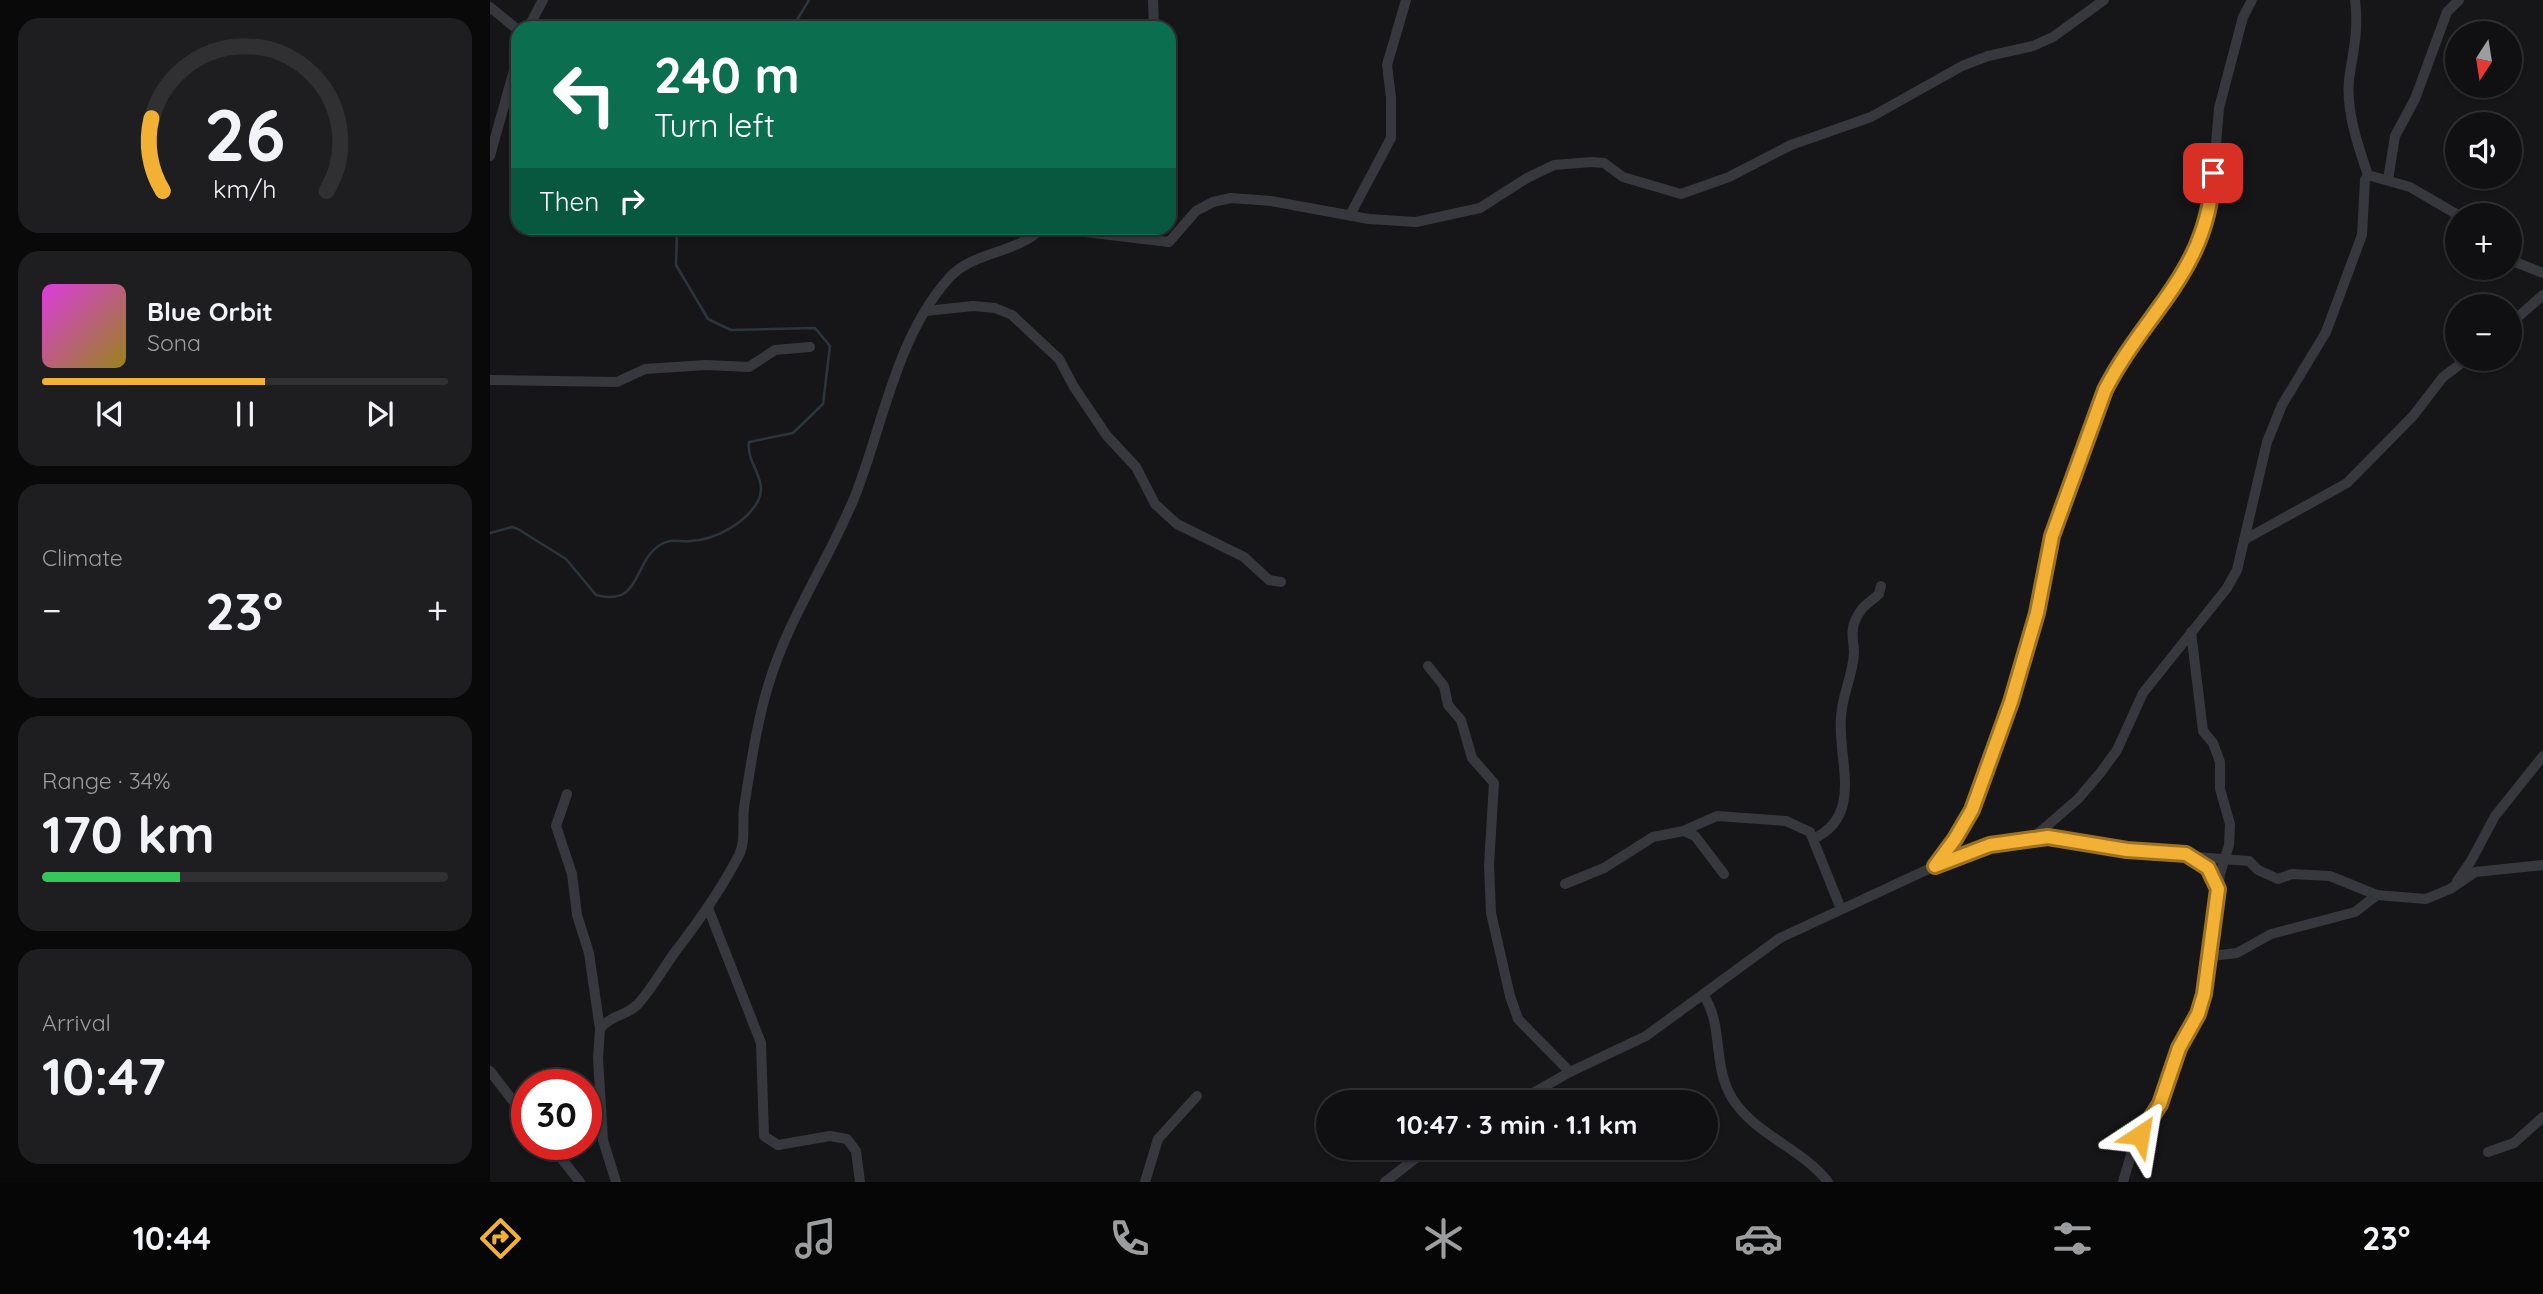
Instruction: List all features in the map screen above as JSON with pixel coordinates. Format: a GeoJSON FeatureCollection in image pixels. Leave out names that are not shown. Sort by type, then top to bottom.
{"type":"FeatureCollection","features":[{"type":"Feature","properties":{"kind":"street"},"geometry":{"type":"LineString","coordinates":[[532,21],[543,0]]}},
{"type":"Feature","properties":{"kind":"street"},"geometry":{"type":"LineString","coordinates":[[1153,0],[1154,21]]}},
{"type":"Feature","properties":{"kind":"street"},"geometry":{"type":"LineString","coordinates":[[1350,215],[1391,138],[1391,98],[1387,65],[1398,36],[1406,0]]}},
{"type":"Feature","properties":{"kind":"street"},"geometry":{"type":"LineString","coordinates":[[1176,234],[1196,211],[1213,202],[1231,198],[1271,201],[1350,215],[1416,222],[1457,215],[1492,203],[1527,178],[1566,163],[1604,163],[1623,177],[1670,193],[1681,194],[1703,188],[1791,145],[1871,117],[1962,66],[1989,55],[2033,46],[2053,37],[2104,0]]}},
{"type":"Feature","properties":{"kind":"street"},"geometry":{"type":"LineString","coordinates":[[1935,866],[1972,810],[2011,702],[2037,613],[2052,536],[2105,390],[2115,370],[2183,275],[2198,247],[2212,193],[2219,108],[2243,17],[2252,0]]}},
{"type":"Feature","properties":{"kind":"street"},"geometry":{"type":"LineString","coordinates":[[2033,838],[2078,799],[2101,772],[2117,750],[2143,693],[2227,588],[2237,570],[2267,442],[2282,405],[2326,332],[2362,235],[2365,180],[2368,176],[2350,107],[2349,81],[2358,29],[2354,0]]}},
{"type":"Feature","properties":{"kind":"street"},"geometry":{"type":"LineString","coordinates":[[2388,180],[2395,136],[2415,99],[2447,12],[2459,0]]}},
{"type":"Feature","properties":{"kind":"street"},"geometry":{"type":"LineString","coordinates":[[490,7],[511,24]]}},
{"type":"Feature","properties":{"kind":"street"},"geometry":{"type":"LineString","coordinates":[[490,156],[511,81]]}},
{"type":"Feature","properties":{"kind":"street"},"geometry":{"type":"LineString","coordinates":[[2368,176],[2410,187],[2445,207]]}},
{"type":"Feature","properties":{"kind":"street"},"geometry":{"type":"LineString","coordinates":[[600,1030],[610,1018],[637,1005],[708,908],[741,852],[745,805],[762,710],[777,658],[855,496],[898,374],[926,311],[938,291],[961,267],[982,255],[1015,247],[1033,235]]}},
{"type":"Feature","properties":{"kind":"street"},"geometry":{"type":"LineString","coordinates":[[1111,235],[1169,242],[1175,235]]}},
{"type":"Feature","properties":{"kind":"street"},"geometry":{"type":"LineString","coordinates":[[2522,265],[2543,273]]}},
{"type":"Feature","properties":{"kind":"street"},"geometry":{"type":"LineString","coordinates":[[2522,313],[2543,295]]}},
{"type":"Feature","properties":{"kind":"street"},"geometry":{"type":"LineString","coordinates":[[926,311],[973,306],[995,308],[1013,316],[1059,359],[1107,436],[1136,467],[1155,504],[1178,524],[1244,556],[1269,580],[1281,582]]}},
{"type":"Feature","properties":{"kind":"street"},"geometry":{"type":"LineString","coordinates":[[490,380],[617,382],[645,369],[706,365],[749,367],[775,350],[810,347]]}},
{"type":"Feature","properties":{"kind":"street"},"geometry":{"type":"LineString","coordinates":[[2245,540],[2347,483],[2413,416],[2443,377],[2451,371]]}},
{"type":"Feature","properties":{"kind":"street"},"geometry":{"type":"LineString","coordinates":[[1814,839],[1829,828],[1844,805],[1846,775],[1840,719],[1853,666],[1852,628],[1865,602],[1879,594],[1881,586]]}},
{"type":"Feature","properties":{"kind":"street"},"geometry":{"type":"LineString","coordinates":[[2123,1182],[2133,1147],[2160,1104],[2179,1048],[2198,1014],[2211,956],[2218,889],[2229,845],[2228,809],[2220,789],[2217,752],[2203,731],[2191,632]]}},
{"type":"Feature","properties":{"kind":"street"},"geometry":{"type":"LineString","coordinates":[[1428,666],[1444,686],[1448,705],[1461,720],[1472,758],[1494,783],[1489,865],[1491,904],[1510,996],[1518,1019],[1570,1072]]}},
{"type":"Feature","properties":{"kind":"street"},"geometry":{"type":"LineString","coordinates":[[2455,885],[2495,816],[2543,756]]}},
{"type":"Feature","properties":{"kind":"street"},"geometry":{"type":"LineString","coordinates":[[567,794],[556,825],[572,874],[577,915],[589,953],[600,1030],[598,1058],[603,1140],[616,1182]]}},
{"type":"Feature","properties":{"kind":"street"},"geometry":{"type":"LineString","coordinates":[[1565,884],[1604,868],[1653,837],[1683,831],[1717,816],[1772,819],[1799,825],[1814,839],[1841,909]]}},
{"type":"Feature","properties":{"kind":"street"},"geometry":{"type":"LineString","coordinates":[[1683,831],[1695,836],[1724,874]]}},
{"type":"Feature","properties":{"kind":"street"},"geometry":{"type":"LineString","coordinates":[[1538,1090],[1646,1036],[1780,938],[1935,866],[1990,845],[2048,837],[2194,857],[2249,861],[2258,870],[2278,879],[2292,874],[2330,876],[2377,895],[2426,899],[2474,872],[2543,865]]}},
{"type":"Feature","properties":{"kind":"street"},"geometry":{"type":"LineString","coordinates":[[2194,857],[2208,868],[2218,889]]}},
{"type":"Feature","properties":{"kind":"street"},"geometry":{"type":"LineString","coordinates":[[2211,956],[2237,953],[2271,934],[2355,912],[2377,895]]}},
{"type":"Feature","properties":{"kind":"street"},"geometry":{"type":"LineString","coordinates":[[708,908],[761,1043],[764,1136],[769,1142],[778,1145],[830,1136],[847,1139],[856,1151],[860,1182]]}},
{"type":"Feature","properties":{"kind":"street"},"geometry":{"type":"LineString","coordinates":[[1704,996],[1713,1010],[1716,1024],[1718,1067],[1733,1100],[1775,1140],[1807,1159],[1828,1182]]}},
{"type":"Feature","properties":{"kind":"street"},"geometry":{"type":"LineString","coordinates":[[490,1071],[511,1098]]}},
{"type":"Feature","properties":{"kind":"street"},"geometry":{"type":"LineString","coordinates":[[1145,1182],[1158,1139],[1197,1096]]}},
{"type":"Feature","properties":{"kind":"street"},"geometry":{"type":"LineString","coordinates":[[2488,1152],[2514,1143],[2543,1117]]}},
{"type":"Feature","properties":{"kind":"street"},"geometry":{"type":"LineString","coordinates":[[563,1160],[580,1182]]}},
{"type":"Feature","properties":{"kind":"street"},"geometry":{"type":"LineString","coordinates":[[1385,1182],[1413,1160]]}},
{"type":"Feature","properties":{"kind":"waterway"},"geometry":{"type":"LineString","coordinates":[[796,21],[809,0]]}},
{"type":"Feature","properties":{"kind":"waterway"},"geometry":{"type":"LineString","coordinates":[[490,533],[512,527],[518,529],[566,559],[596,595],[621,595],[629,589],[651,553],[660,545],[671,541],[700,540],[720,534],[746,516],[761,493],[749,442],[793,433],[823,404],[830,346],[815,328],[731,330],[708,319],[676,265],[677,235]]}},
{"type":"Feature","properties":{"kind":"route"},"geometry":{"type":"LineString","coordinates":[[2140,1135],[2160,1104],[2179,1048],[2198,1014],[2204,994],[2209,973],[2218,889],[2208,868],[2201,861],[2186,854],[2142,852],[2048,837],[1990,845],[1935,866],[1972,810],[2011,702],[2030,642],[2052,536],[2105,390],[2115,370],[2183,275],[2198,247],[2205,228],[2213,173]]}}]}
